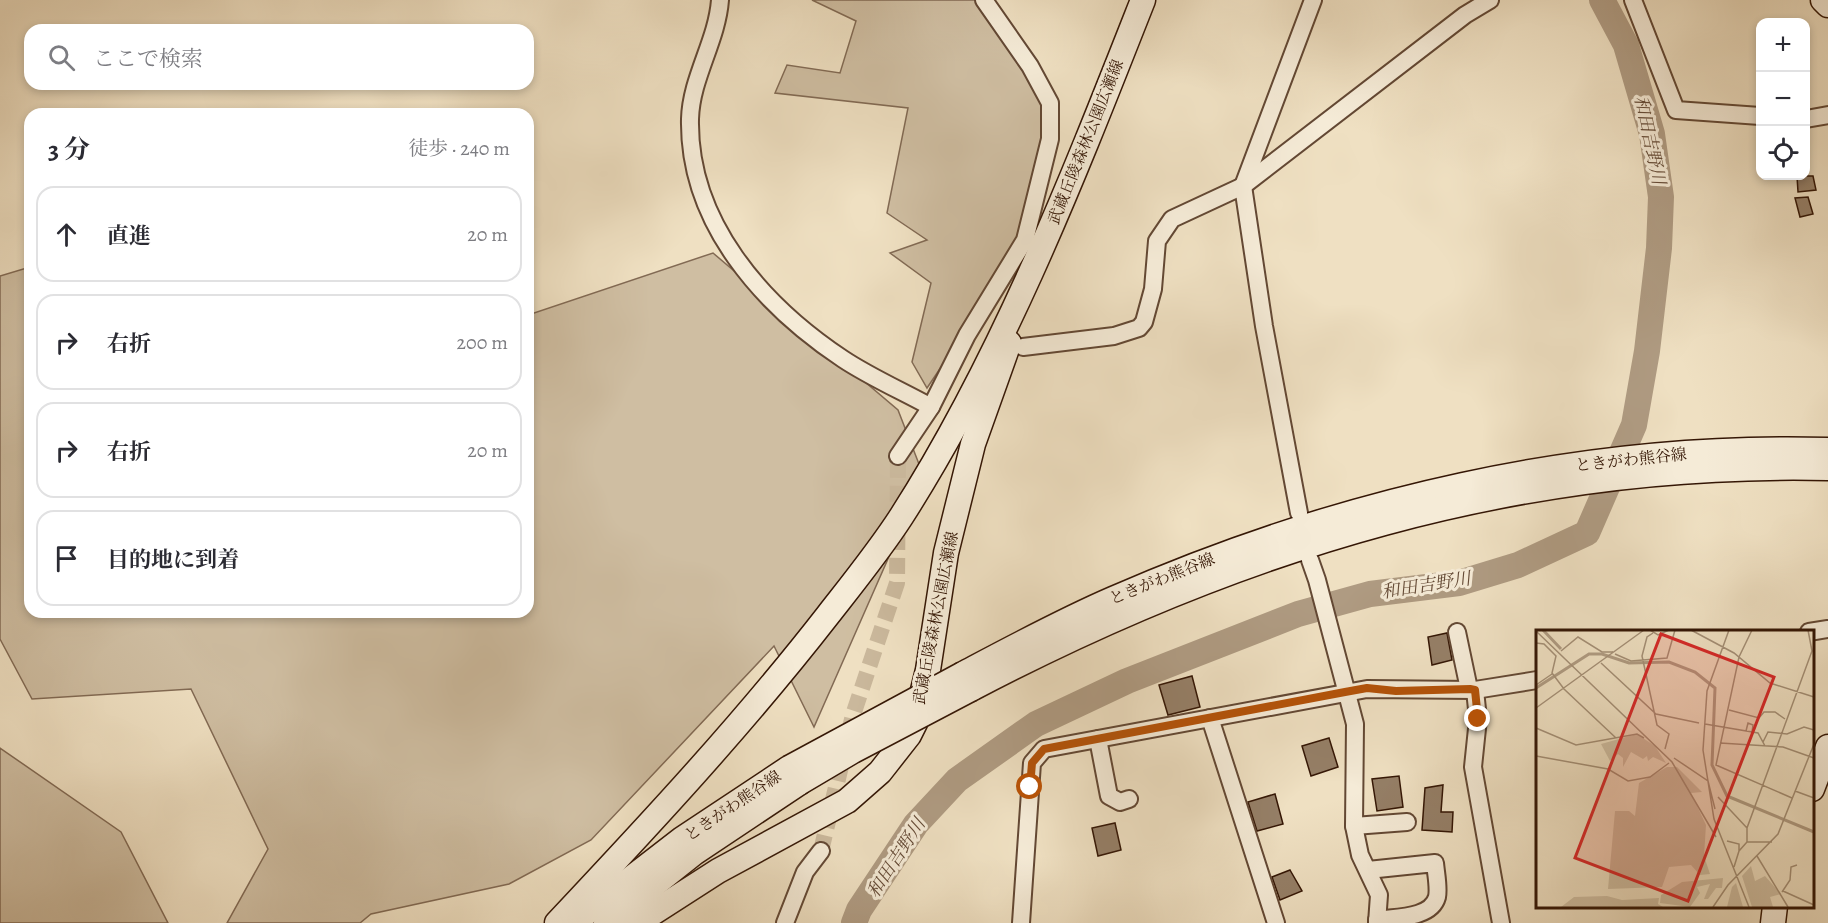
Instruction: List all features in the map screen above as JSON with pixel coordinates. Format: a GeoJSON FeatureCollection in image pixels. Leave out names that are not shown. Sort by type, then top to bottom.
{"type":"FeatureCollection","features":[{"type":"Feature","properties":{"kind":"main road","name":"武蔵丘陵森林公園広瀬線"},"geometry":{"type":"LineString","coordinates":[[557,923],[653,821],[779,678],[901,517],[942,447],[1027,283],[1143,0]]}},
{"type":"Feature","properties":{"kind":"main road"},"geometry":{"type":"LineString","coordinates":[[1823,0],[1828,5]]}},
{"type":"Feature","properties":{"kind":"main road","name":"武蔵丘陵森林公園広瀬線"},"geometry":{"type":"LineString","coordinates":[[637,923],[718,872],[847,801],[880,772],[909,735],[915,723],[928,670],[946,553],[973,444],[1005,358],[1027,283]]}},
{"type":"Feature","properties":{"kind":"main road","name":"ときがわ熊谷線"},"geometry":{"type":"LineString","coordinates":[[575,923],[674,845],[794,776],[967,681],[1181,589],[1294,548],[1551,477],[1828,450]]}},
{"type":"Feature","properties":{"kind":"main road","name":"ときがわ熊谷線"},"geometry":{"type":"LineString","coordinates":[[1671,464],[1828,468]]}},
{"type":"Feature","properties":{"kind":"main road"},"geometry":{"type":"LineString","coordinates":[[1813,786],[1828,747]]}},
{"type":"Feature","properties":{"kind":"main road","name":"ときがわ熊谷線"},"geometry":{"type":"LineString","coordinates":[[606,923],[794,776]]}},
{"type":"Feature","properties":{"kind":"main road"},"geometry":{"type":"LineString","coordinates":[[1773,923],[1775,908]]}},
{"type":"Feature","properties":{"kind":"street"},"geometry":{"type":"LineString","coordinates":[[720,0],[690,117],[692,167],[707,207],[730,251],[745,273],[780,311],[843,359],[931,407]]}},
{"type":"Feature","properties":{"kind":"street"},"geometry":{"type":"LineString","coordinates":[[898,456],[931,407],[967,335],[1025,240],[1050,139],[1050,103],[1030,66],[984,0]]}},
{"type":"Feature","properties":{"kind":"street"},"geometry":{"type":"LineString","coordinates":[[1299,513],[1264,326],[1243,186],[1313,0]]}},
{"type":"Feature","properties":{"kind":"street"},"geometry":{"type":"LineString","coordinates":[[1023,347],[1114,336],[1139,328],[1144,322],[1153,289],[1157,241],[1163,229],[1172,219],[1243,186],[1465,15],[1490,0]]}},
{"type":"Feature","properties":{"kind":"street"},"geometry":{"type":"LineString","coordinates":[[1633,0],[1676,110],[1756,116]]}},
{"type":"Feature","properties":{"kind":"street"},"geometry":{"type":"LineString","coordinates":[[1810,118],[1828,115]]}},
{"type":"Feature","properties":{"kind":"street"},"geometry":{"type":"LineString","coordinates":[[967,335],[985,338]]}},
{"type":"Feature","properties":{"kind":"street"},"geometry":{"type":"LineString","coordinates":[[1310,560],[1354,724],[1354,826],[1360,855],[1379,895],[1377,921],[1421,913],[1433,906],[1438,896],[1435,863],[1368,870]]}},
{"type":"Feature","properties":{"kind":"street"},"geometry":{"type":"LineString","coordinates":[[1813,631],[1828,629]]}},
{"type":"Feature","properties":{"kind":"street"},"geometry":{"type":"LineString","coordinates":[[1457,632],[1478,719],[1473,767],[1501,923]]}},
{"type":"Feature","properties":{"kind":"street"},"geometry":{"type":"LineString","coordinates":[[1021,923],[1032,763],[1044,749],[1367,688],[1396,691],[1472,690],[1536,680]]}},
{"type":"Feature","properties":{"kind":"street"},"geometry":{"type":"LineString","coordinates":[[1210,718],[1276,923]]}},
{"type":"Feature","properties":{"kind":"street"},"geometry":{"type":"LineString","coordinates":[[1098,739],[1109,796],[1120,802],[1129,799]]}},
{"type":"Feature","properties":{"kind":"street"},"geometry":{"type":"LineString","coordinates":[[1354,826],[1407,822]]}},
{"type":"Feature","properties":{"kind":"street"},"geometry":{"type":"LineString","coordinates":[[785,923],[805,872],[821,851]]}},
{"type":"Feature","properties":{"kind":"shaded area"},"geometry":{"type":"Polygon","coordinates":[[[812,0],[975,0],[1050,103],[1012,262],[927,388],[912,362],[931,283],[890,253],[927,240],[887,213],[908,108],[775,93],[787,65],[840,73],[856,21],[812,0]]]}},
{"type":"Feature","properties":{"kind":"shaded area"},"geometry":{"type":"Polygon","coordinates":[[[713,253],[898,410],[924,477],[814,727],[774,646],[591,840],[509,884],[371,914],[360,923],[227,923],[268,849],[191,689],[32,699],[0,639],[0,276],[24,269],[24,618],[534,618],[534,313],[713,253]]]}},
{"type":"Feature","properties":{"kind":"shaded area"},"geometry":{"type":"Polygon","coordinates":[[[0,748],[121,832],[168,923],[0,923],[0,748]]]}},
{"type":"Feature","properties":{"kind":"building"},"geometry":{"type":"Polygon","coordinates":[[[1810,176],[1813,176],[1816,190],[1798,192],[1797,180],[1810,180],[1810,176]]]}},
{"type":"Feature","properties":{"kind":"building"},"geometry":{"type":"Polygon","coordinates":[[[1808,197],[1813,214],[1800,217],[1795,198],[1808,197]]]}},
{"type":"Feature","properties":{"kind":"building"},"geometry":{"type":"Polygon","coordinates":[[[1447,633],[1452,660],[1432,665],[1428,637],[1447,633]]]}},
{"type":"Feature","properties":{"kind":"building"},"geometry":{"type":"Polygon","coordinates":[[[1192,676],[1200,707],[1168,715],[1159,685],[1192,676]]]}},
{"type":"Feature","properties":{"kind":"building"},"geometry":{"type":"Polygon","coordinates":[[[1329,738],[1338,767],[1311,776],[1302,746],[1329,738]]]}},
{"type":"Feature","properties":{"kind":"building"},"geometry":{"type":"Polygon","coordinates":[[[1399,776],[1403,807],[1377,811],[1372,779],[1399,776]]]}},
{"type":"Feature","properties":{"kind":"building"},"geometry":{"type":"Polygon","coordinates":[[[1443,785],[1441,812],[1453,812],[1452,832],[1422,830],[1425,788],[1443,785]]]}},
{"type":"Feature","properties":{"kind":"building"},"geometry":{"type":"Polygon","coordinates":[[[1275,794],[1283,824],[1257,831],[1248,802],[1275,794]]]}},
{"type":"Feature","properties":{"kind":"building"},"geometry":{"type":"Polygon","coordinates":[[[1115,823],[1121,850],[1098,856],[1092,828],[1115,823]]]}},
{"type":"Feature","properties":{"kind":"building"},"geometry":{"type":"Polygon","coordinates":[[[1290,870],[1302,891],[1280,900],[1272,877],[1290,870]]]}},
{"type":"Feature","properties":{"kind":"waterway","name":"和田吉野川"},"geometry":{"type":"LineString","coordinates":[[854,923],[859,910],[916,824],[957,780],[1036,724],[1127,681],[1298,614],[1370,594],[1459,583],[1518,565],[1587,533],[1634,425],[1647,351],[1659,248],[1661,197],[1652,134],[1626,45],[1602,0]]}},
{"type":"Feature","properties":{"kind":"tunnel"},"geometry":{"type":"LineString","coordinates":[[821,851],[853,715],[897,583],[898,456]]}},
{"type":"Feature","properties":{"kind":"route"},"geometry":{"type":"LineString","coordinates":[[1030,787],[1032,763],[1044,749],[1367,688],[1396,691],[1475,690],[1478,719]]}}]}
